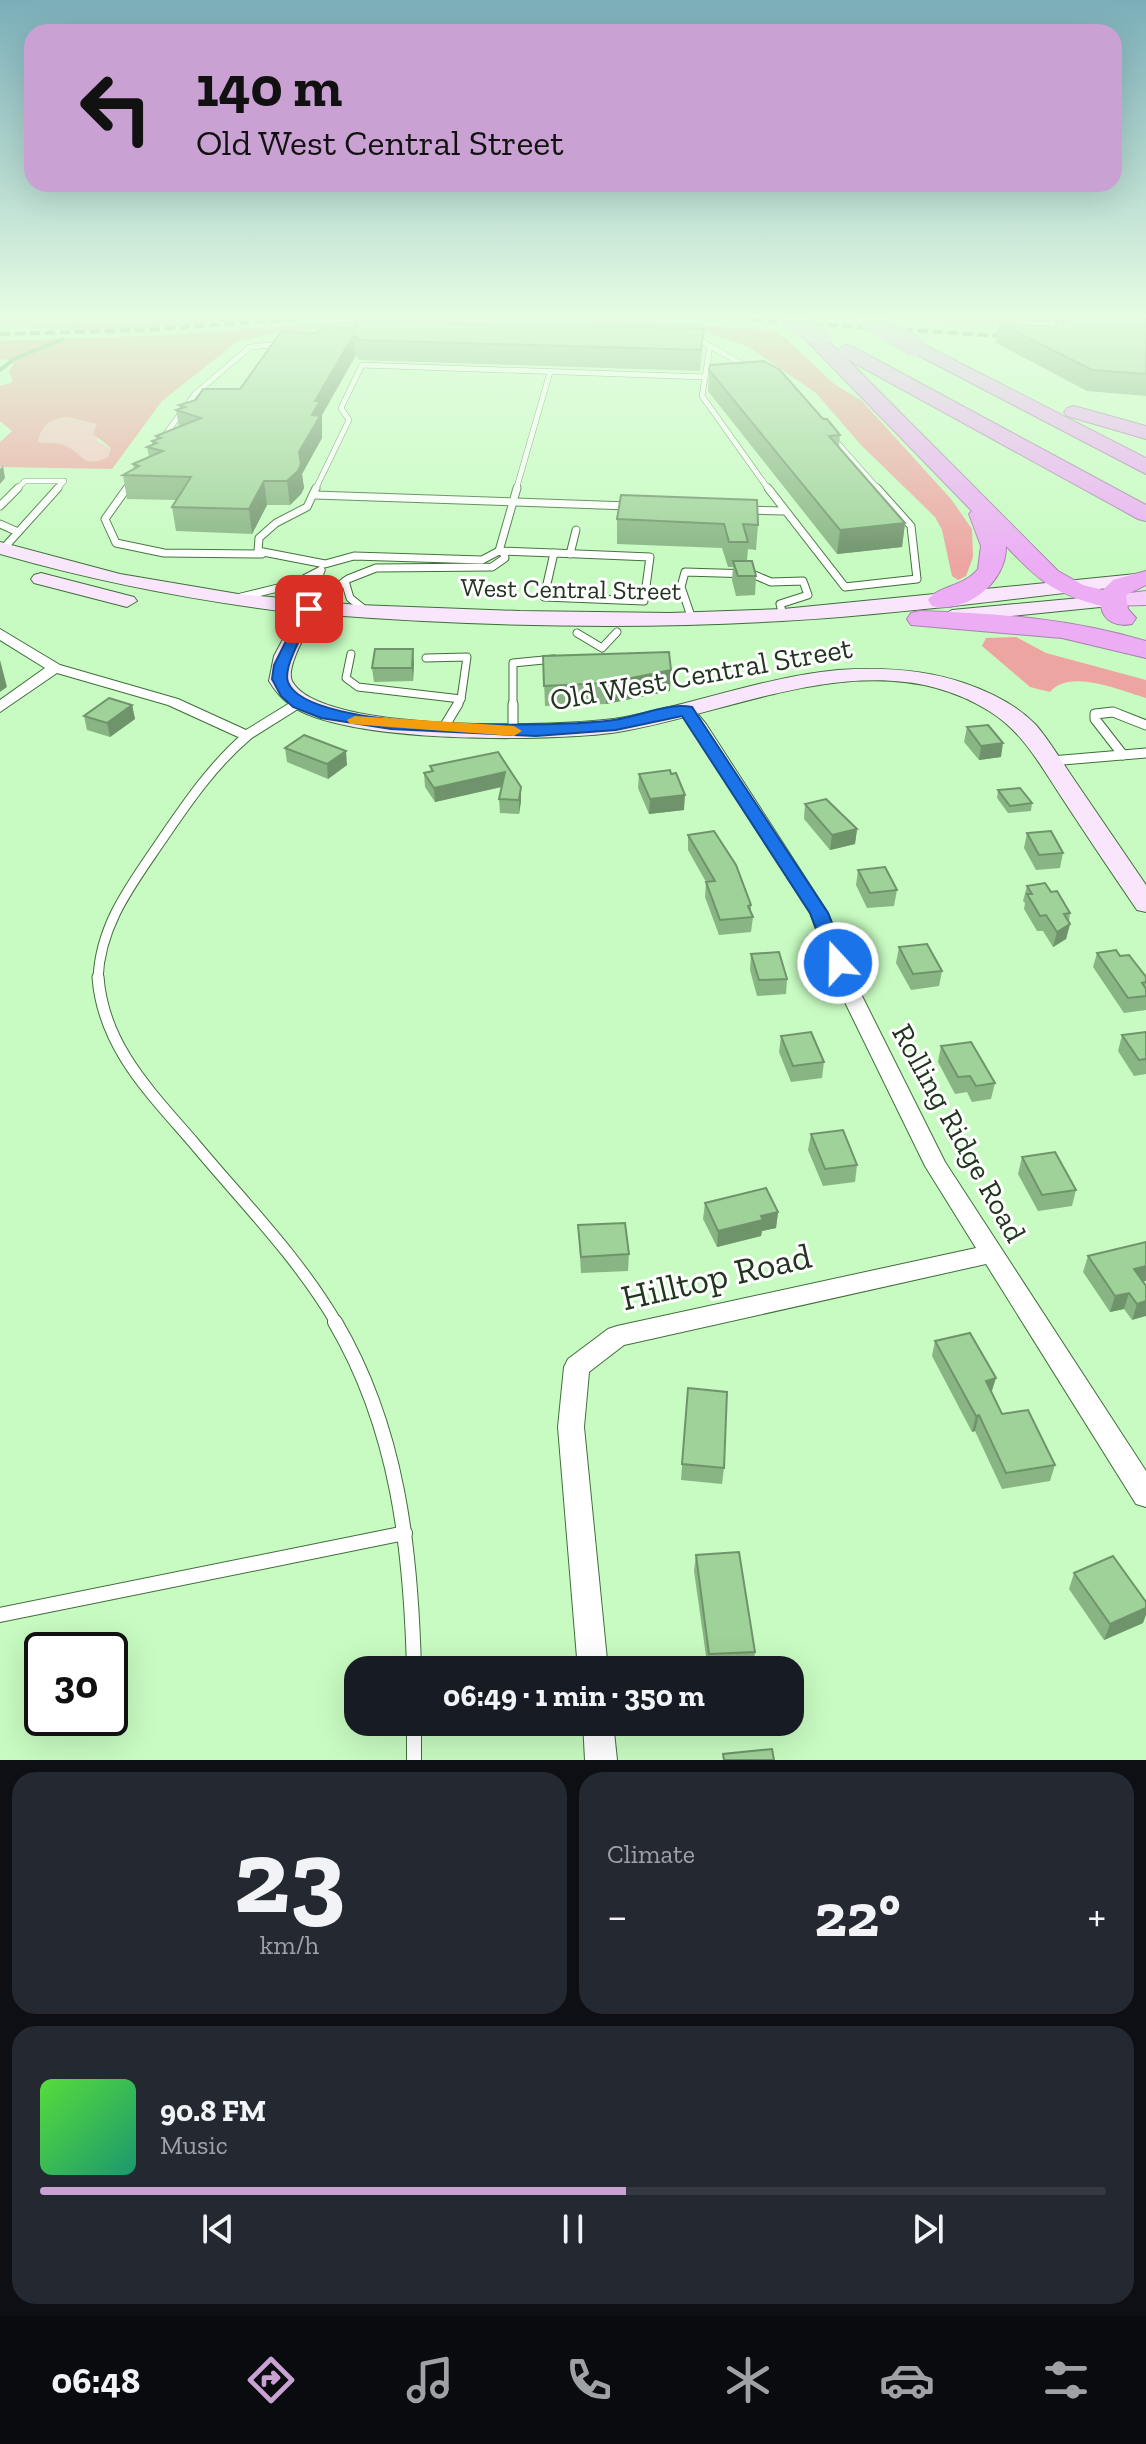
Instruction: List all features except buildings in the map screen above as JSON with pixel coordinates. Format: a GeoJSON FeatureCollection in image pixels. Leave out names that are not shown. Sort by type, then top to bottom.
{"type":"FeatureCollection","features":[{"type":"Feature","properties":{"kind":"highway"},"geometry":{"type":"LineString","coordinates":[[880,401],[1049,576],[1065,586],[1113,601]]}},
{"type":"Feature","properties":{"kind":"highway"},"geometry":{"type":"LineString","coordinates":[[934,401],[1146,514]]}},
{"type":"Feature","properties":{"kind":"highway"},"geometry":{"type":"LineString","coordinates":[[1022,401],[1146,467]]}},
{"type":"Feature","properties":{"kind":"highway"},"geometry":{"type":"LineString","coordinates":[[1048,401],[1076,413],[1146,433]]}},
{"type":"Feature","properties":{"kind":"highway"},"geometry":{"type":"LineString","coordinates":[[941,600],[974,588],[993,566],[995,545],[971,496]]}},
{"type":"Feature","properties":{"kind":"highway"},"geometry":{"type":"LineString","coordinates":[[1145,584],[1117,588],[1113,601],[1115,612],[1146,635]]}},
{"type":"Feature","properties":{"kind":"highway"},"geometry":{"type":"LineString","coordinates":[[920,619],[1030,623],[1086,633],[1146,650]]}},
{"type":"Feature","properties":{"kind":"main road","name":"West Central Street"},"geometry":{"type":"LineString","coordinates":[[1,554],[108,580],[225,600],[305,618],[372,614],[692,619],[783,615],[1065,586],[1145,584]]}},
{"type":"Feature","properties":{"kind":"main road","name":"West Central Street"},"geometry":{"type":"LineString","coordinates":[[1,554],[87,593],[199,613],[305,618],[413,632],[617,632],[920,619],[1113,601]]}},
{"type":"Feature","properties":{"kind":"main road"},"geometry":{"type":"LineString","coordinates":[[298,704],[286,693],[279,675],[305,618]]}},
{"type":"Feature","properties":{"kind":"main road","name":"Old West Central Street"},"geometry":{"type":"LineString","coordinates":[[298,704],[345,719],[513,731],[596,728],[818,680],[855,675],[892,676],[942,685],[985,700],[1020,722],[1048,756],[1146,904]]}},
{"type":"Feature","properties":{"kind":"street"},"geometry":{"type":"LineString","coordinates":[[0,633],[55,668],[173,702],[247,736],[298,704]]}},
{"type":"Feature","properties":{"kind":"street"},"geometry":{"type":"LineString","coordinates":[[0,707],[55,668]]}},
{"type":"Feature","properties":{"kind":"street","name":"Rolling Ridge Road"},"geometry":{"type":"LineString","coordinates":[[687,710],[819,913],[848,988],[902,1103],[936,1166],[1146,1495]]}},
{"type":"Feature","properties":{"kind":"street","name":"Hilltop Road"},"geometry":{"type":"LineString","coordinates":[[592,1656],[571,1427],[577,1367],[617,1336],[990,1254]]}},
{"type":"Feature","properties":{"kind":"street"},"geometry":{"type":"LineString","coordinates":[[599,1736],[601,1760]]}},
{"type":"Feature","properties":{"kind":"lane"},"geometry":{"type":"LineString","coordinates":[[160,443],[190,401]]}},
{"type":"Feature","properties":{"kind":"lane"},"geometry":{"type":"LineString","coordinates":[[262,554],[258,551],[259,538],[276,523],[307,507],[315,495],[349,420],[341,408],[344,401]]}},
{"type":"Feature","properties":{"kind":"lane"},"geometry":{"type":"LineString","coordinates":[[499,551],[542,401]]}},
{"type":"Feature","properties":{"kind":"lane"},"geometry":{"type":"LineString","coordinates":[[706,401],[784,511],[845,587],[917,579],[911,526],[828,432]]}},
{"type":"Feature","properties":{"kind":"lane"},"geometry":{"type":"LineString","coordinates":[[135,477],[105,519],[116,543],[164,553],[262,554],[323,567]]}},
{"type":"Feature","properties":{"kind":"lane"},"geometry":{"type":"LineString","coordinates":[[0,506],[25,481],[64,481],[1,554]]}},
{"type":"Feature","properties":{"kind":"lane"},"geometry":{"type":"LineString","coordinates":[[315,495],[641,506]]}},
{"type":"Feature","properties":{"kind":"lane"},"geometry":{"type":"LineString","coordinates":[[737,509],[784,511]]}},
{"type":"Feature","properties":{"kind":"lane"},"geometry":{"type":"LineString","coordinates":[[0,524],[18,532]]}},
{"type":"Feature","properties":{"kind":"lane"},"geometry":{"type":"LineString","coordinates":[[570,554],[576,530]]}},
{"type":"Feature","properties":{"kind":"lane"},"geometry":{"type":"LineString","coordinates":[[305,618],[345,581],[380,567],[492,567],[505,558],[504,553],[499,551]]}},
{"type":"Feature","properties":{"kind":"lane"},"geometry":{"type":"LineString","coordinates":[[225,600],[294,584],[323,567],[354,556],[482,560],[499,551],[554,553],[650,557],[644,601],[544,597],[554,553]]}},
{"type":"Feature","properties":{"kind":"lane"},"geometry":{"type":"LineString","coordinates":[[305,618],[323,567]]}},
{"type":"Feature","properties":{"kind":"lane"},"geometry":{"type":"LineString","coordinates":[[692,619],[681,587],[685,572],[752,574],[771,582],[803,581],[808,595],[780,604],[783,615]]}},
{"type":"Feature","properties":{"kind":"lane"},"geometry":{"type":"LineString","coordinates":[[345,581],[345,591],[352,602],[372,614]]}},
{"type":"Feature","properties":{"kind":"lane"},"geometry":{"type":"LineString","coordinates":[[603,658],[602,648],[617,632]]}},
{"type":"Feature","properties":{"kind":"lane"},"geometry":{"type":"LineString","coordinates":[[577,633],[602,648]]}},
{"type":"Feature","properties":{"kind":"lane"},"geometry":{"type":"LineString","coordinates":[[351,654],[346,678],[358,687],[461,699]]}},
{"type":"Feature","properties":{"kind":"lane"},"geometry":{"type":"LineString","coordinates":[[426,658],[467,657],[461,699],[444,727]]}},
{"type":"Feature","properties":{"kind":"lane"},"geometry":{"type":"LineString","coordinates":[[513,731],[513,663],[571,659]]}},
{"type":"Feature","properties":{"kind":"lane"},"geometry":{"type":"LineString","coordinates":[[1123,755],[1094,718],[1095,714],[1113,712],[1146,725]]}},
{"type":"Feature","properties":{"kind":"lane"},"geometry":{"type":"LineString","coordinates":[[247,736],[215,766],[119,903],[98,967],[100,994],[108,1028],[133,1073],[284,1249],[351,1348],[373,1401],[405,1533],[414,1656]]}},
{"type":"Feature","properties":{"kind":"lane"},"geometry":{"type":"LineString","coordinates":[[1048,756],[1146,753]]}},
{"type":"Feature","properties":{"kind":"lane"},"geometry":{"type":"LineString","coordinates":[[0,1615],[405,1533]]}},
{"type":"Feature","properties":{"kind":"lane"},"geometry":{"type":"LineString","coordinates":[[414,1736],[414,1760]]}},
{"type":"Feature","properties":{"kind":"shaded area"},"geometry":{"type":"Polygon","coordinates":[[[0,401],[162,401],[112,469],[0,467],[0,442],[12,431],[0,421],[0,401]],[[67,417],[56,419],[44,427],[38,442],[63,445],[88,461],[108,457],[111,448],[93,434],[97,424],[67,417]]]}},
{"type":"Feature","properties":{"kind":"shaded area"},"geometry":{"type":"Polygon","coordinates":[[[823,401],[862,401],[951,499],[972,529],[973,557],[966,576],[958,580],[952,576],[942,530],[935,517],[861,445],[823,401]]]}},
{"type":"Feature","properties":{"kind":"shaded area"},"geometry":{"type":"Polygon","coordinates":[[[67,417],[97,424],[97,441],[111,448],[108,457],[88,461],[63,445],[38,442],[48,424],[67,417]]]}},
{"type":"Feature","properties":{"kind":"shaded area"},"geometry":{"type":"Polygon","coordinates":[[[1016,637],[1046,653],[1146,680],[1146,698],[1096,683],[1070,682],[1050,692],[1030,687],[982,646],[986,638],[1016,637]]]}},
{"type":"Feature","properties":{"kind":"slow traffic"},"geometry":{"type":"LineString","coordinates":[[355,720],[514,731]]}},
{"type":"Feature","properties":{"kind":"route"},"geometry":{"type":"LineString","coordinates":[[309,609],[281,665],[279,679],[286,693],[298,704],[327,715],[391,724],[536,732],[616,725],[687,710],[819,913],[838,963]]}}]}
